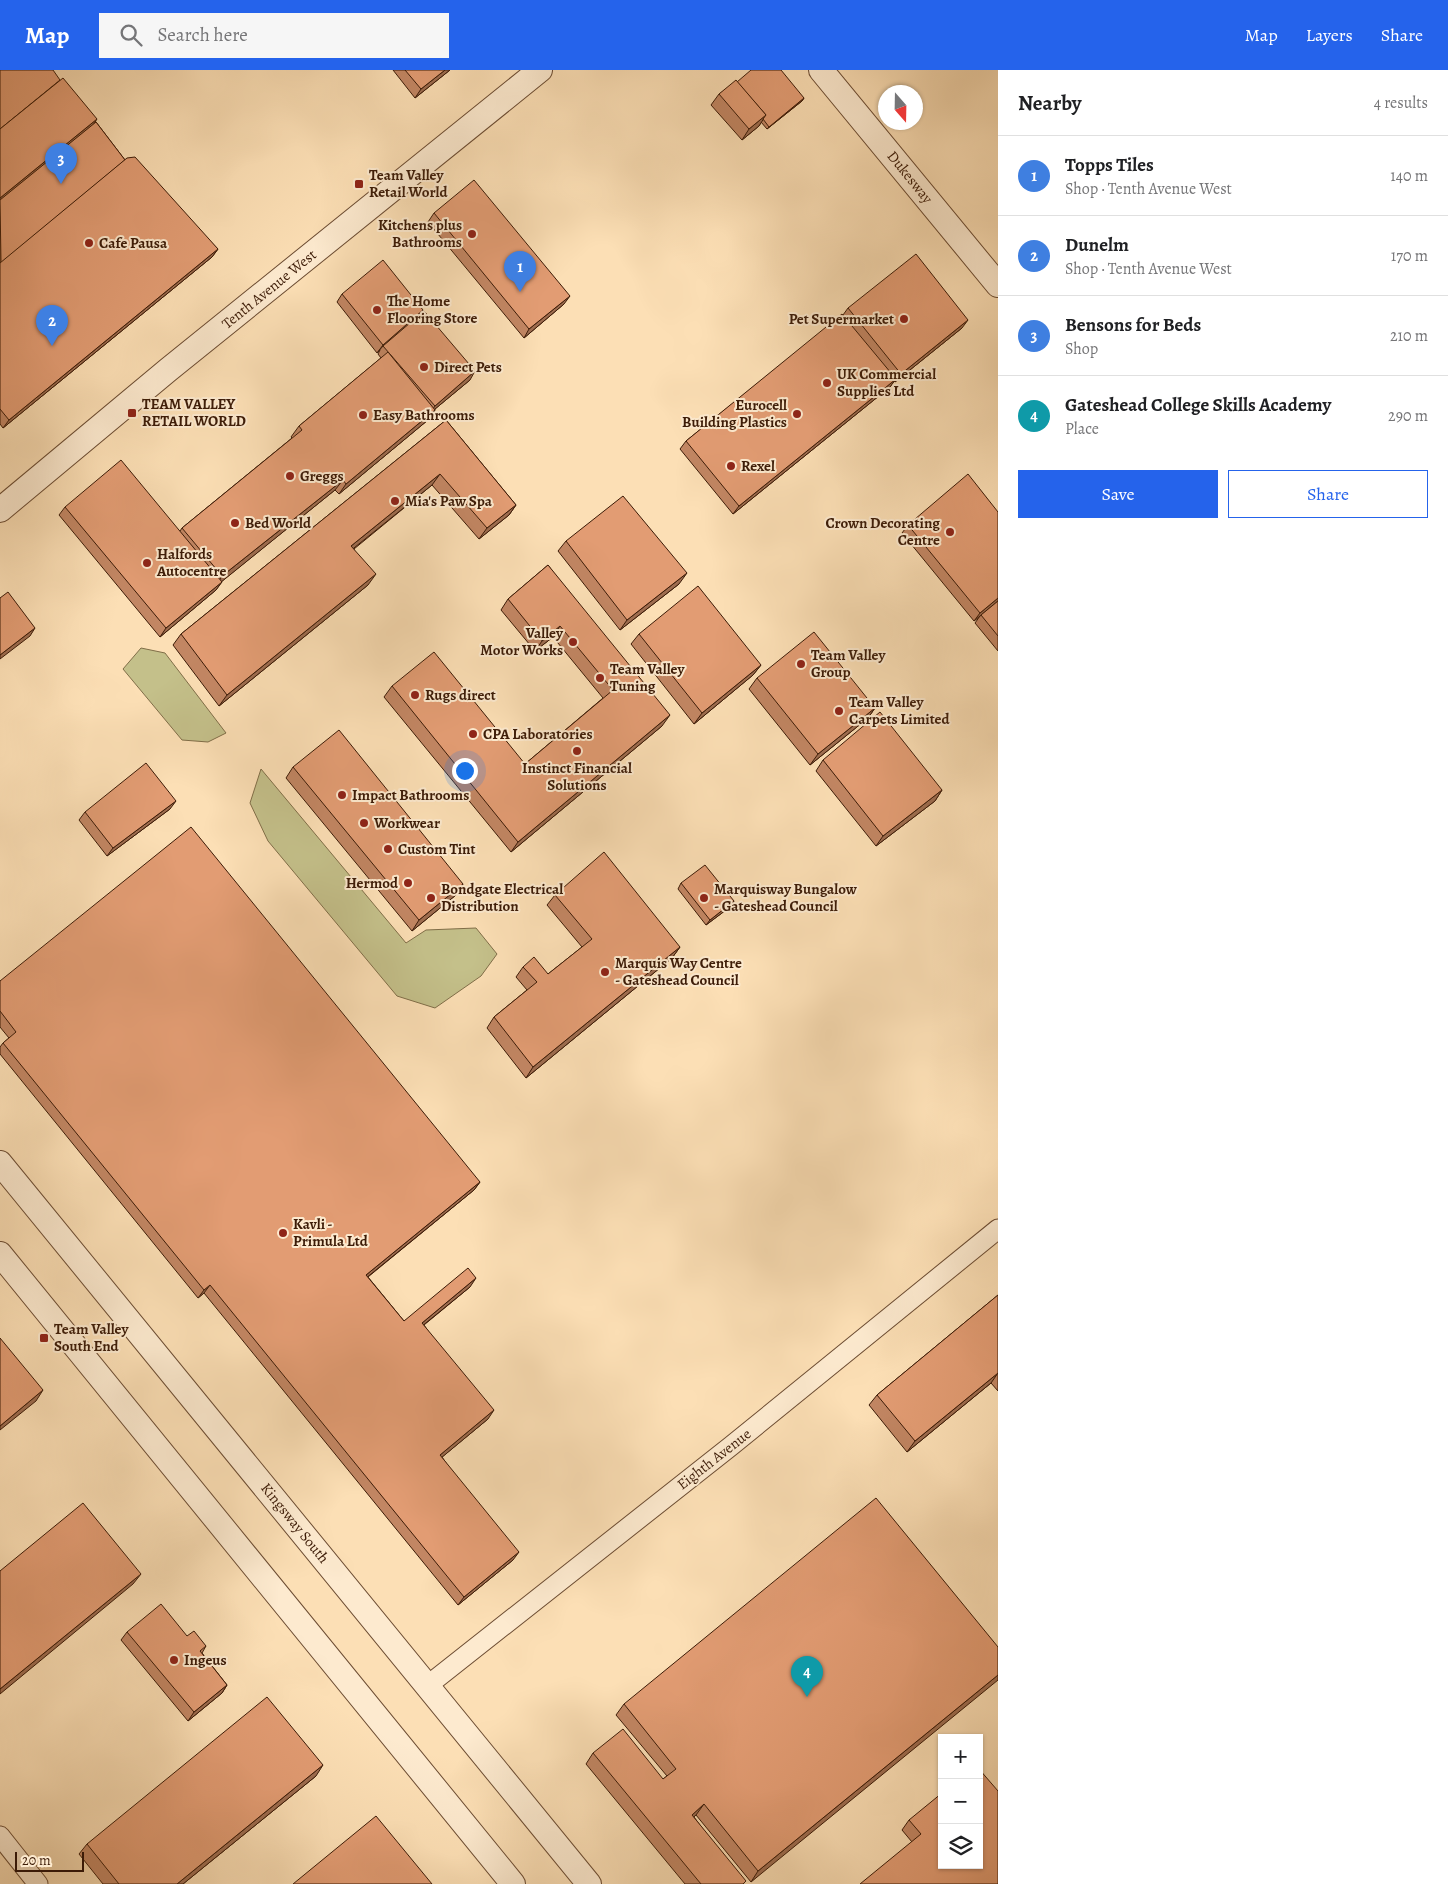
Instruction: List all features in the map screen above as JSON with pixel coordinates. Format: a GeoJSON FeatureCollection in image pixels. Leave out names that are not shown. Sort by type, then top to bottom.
{"type":"FeatureCollection","features":[{"type":"Feature","properties":{"kind":"street","name":"Tenth Avenue West"},"geometry":{"type":"LineString","coordinates":[[0,510],[168,370],[540,70]]}},
{"type":"Feature","properties":{"kind":"street","name":"Dukesway"},"geometry":{"type":"LineString","coordinates":[[822,70],[998,285]]}},
{"type":"Feature","properties":{"kind":"street","name":"Kingsway South"},"geometry":{"type":"LineString","coordinates":[[0,1163],[589,1884]]}},
{"type":"Feature","properties":{"kind":"street","name":"Eighth Avenue"},"geometry":{"type":"LineString","coordinates":[[427,1686],[739,1440],[998,1229]]}},
{"type":"Feature","properties":{"kind":"street"},"geometry":{"type":"LineString","coordinates":[[0,1254],[513,1884]]}},
{"type":"Feature","properties":{"kind":"street"},"geometry":{"type":"LineString","coordinates":[[0,1836],[38,1884]]}},
{"type":"Feature","properties":{"kind":"shaded area"},"geometry":{"type":"Polygon","coordinates":[[[141,648],[165,653],[226,733],[208,742],[182,740],[123,669],[141,648]]]}},
{"type":"Feature","properties":{"kind":"shaded area"},"geometry":{"type":"Polygon","coordinates":[[[261,769],[406,943],[426,930],[476,928],[497,954],[481,976],[435,1008],[397,996],[268,841],[250,803],[261,769]]]}},
{"type":"Feature","properties":{"kind":"building"},"geometry":{"type":"Polygon","coordinates":[[[0,70],[53,70],[60,80],[0,129],[0,70]]]}},
{"type":"Feature","properties":{"kind":"building"},"geometry":{"type":"Polygon","coordinates":[[[405,70],[445,70],[421,89],[405,70]]]}},
{"type":"Feature","properties":{"kind":"building"},"geometry":{"type":"Polygon","coordinates":[[[751,70],[781,70],[804,98],[769,127],[763,119],[766,115],[737,82],[751,70]]]}},
{"type":"Feature","properties":{"kind":"building"},"geometry":{"type":"Polygon","coordinates":[[[63,78],[97,119],[0,198],[0,129],[63,78]]]}},
{"type":"Feature","properties":{"kind":"building"},"geometry":{"type":"Polygon","coordinates":[[[736,80],[766,115],[749,129],[719,94],[736,80]]]}},
{"type":"Feature","properties":{"kind":"building"},"geometry":{"type":"Polygon","coordinates":[[[96,122],[125,160],[1,263],[0,200],[96,122]]]}},
{"type":"Feature","properties":{"kind":"building"},"geometry":{"type":"Polygon","coordinates":[[[135,157],[218,249],[9,420],[0,409],[0,263],[127,158],[135,157]]]}},
{"type":"Feature","properties":{"kind":"building"},"geometry":{"type":"Polygon","coordinates":[[[474,180],[570,296],[529,329],[434,213],[474,180]]]}},
{"type":"Feature","properties":{"kind":"building"},"geometry":{"type":"Polygon","coordinates":[[[916,254],[968,320],[901,374],[848,308],[916,254]]]}},
{"type":"Feature","properties":{"kind":"building","name":"The Home Flooring Store"},"geometry":{"type":"Polygon","coordinates":[[[383,260],[423,310],[383,345],[342,294],[383,260]]]}},
{"type":"Feature","properties":{"kind":"building","name":"Direct Pets"},"geometry":{"type":"Polygon","coordinates":[[[424,311],[475,371],[435,406],[383,346],[424,311]]]}},
{"type":"Feature","properties":{"kind":"building"},"geometry":{"type":"Polygon","coordinates":[[[842,314],[896,379],[739,506],[686,441],[842,314]]]}},
{"type":"Feature","properties":{"kind":"building"},"geometry":{"type":"Polygon","coordinates":[[[388,352],[435,410],[346,484],[343,480],[222,576],[182,528],[302,430],[299,426],[388,352]]]}},
{"type":"Feature","properties":{"kind":"building"},"geometry":{"type":"Polygon","coordinates":[[[446,420],[516,505],[487,528],[440,474],[351,546],[376,574],[227,695],[181,634],[446,420]]]}},
{"type":"Feature","properties":{"kind":"building","name":"Halfords Autocentre"},"geometry":{"type":"Polygon","coordinates":[[[121,460],[222,582],[166,628],[65,507],[121,460]]]}},
{"type":"Feature","properties":{"kind":"building"},"geometry":{"type":"Polygon","coordinates":[[[968,474],[998,512],[998,598],[980,613],[908,525],[968,474]]]}},
{"type":"Feature","properties":{"kind":"building"},"geometry":{"type":"Polygon","coordinates":[[[623,496],[687,573],[627,620],[566,541],[623,496]]]}},
{"type":"Feature","properties":{"kind":"building"},"geometry":{"type":"Polygon","coordinates":[[[548,565],[670,715],[518,842],[392,686],[434,652],[525,764],[613,690],[560,626],[542,641],[508,599],[548,565]]]}},
{"type":"Feature","properties":{"kind":"building"},"geometry":{"type":"Polygon","coordinates":[[[698,586],[761,665],[702,713],[639,634],[698,586]]]}},
{"type":"Feature","properties":{"kind":"building"},"geometry":{"type":"Polygon","coordinates":[[[8,592],[35,628],[0,655],[0,598],[8,592]]]}},
{"type":"Feature","properties":{"kind":"building"},"geometry":{"type":"Polygon","coordinates":[[[998,601],[998,636],[981,615],[998,601]]]}},
{"type":"Feature","properties":{"kind":"building"},"geometry":{"type":"Polygon","coordinates":[[[814,632],[875,708],[818,754],[757,678],[814,632]]]}},
{"type":"Feature","properties":{"kind":"building"},"geometry":{"type":"Polygon","coordinates":[[[880,712],[942,790],[883,836],[823,760],[880,712]]]}},
{"type":"Feature","properties":{"kind":"building"},"geometry":{"type":"Polygon","coordinates":[[[339,730],[463,884],[419,920],[293,767],[339,730]]]}},
{"type":"Feature","properties":{"kind":"building"},"geometry":{"type":"Polygon","coordinates":[[[146,763],[176,801],[113,848],[85,812],[146,763]]]}},
{"type":"Feature","properties":{"kind":"building","name":"Kavli - Primula Ltd"},"geometry":{"type":"Polygon","coordinates":[[[191,827],[480,1182],[366,1275],[404,1321],[468,1268],[476,1278],[422,1323],[494,1410],[440,1455],[519,1552],[464,1597],[210,1285],[204,1290],[3,1043],[16,1032],[0,1011],[0,981],[191,827]]]}},
{"type":"Feature","properties":{"kind":"building","name":"Marquis Way Centre - Gateshead Council"},"geometry":{"type":"Polygon","coordinates":[[[604,852],[680,947],[533,1067],[494,1017],[537,982],[523,967],[534,957],[548,974],[592,939],[555,895],[604,852]]]}},
{"type":"Feature","properties":{"kind":"building","name":"Marquisway Bungalow - Gateshead Council"},"geometry":{"type":"Polygon","coordinates":[[[705,865],[734,901],[710,920],[681,883],[705,865]]]}},
{"type":"Feature","properties":{"kind":"building"},"geometry":{"type":"Polygon","coordinates":[[[998,1295],[998,1373],[915,1441],[877,1395],[998,1295]]]}},
{"type":"Feature","properties":{"kind":"building"},"geometry":{"type":"Polygon","coordinates":[[[0,1338],[43,1390],[0,1426],[0,1338]]]}},
{"type":"Feature","properties":{"kind":"building"},"geometry":{"type":"Polygon","coordinates":[[[876,1498],[998,1647],[998,1675],[758,1871],[704,1804],[692,1815],[746,1881],[743,1884],[701,1884],[593,1753],[623,1729],[663,1779],[676,1769],[624,1704],[876,1498]]]}},
{"type":"Feature","properties":{"kind":"building"},"geometry":{"type":"Polygon","coordinates":[[[83,1503],[141,1574],[0,1689],[0,1571],[83,1503]]]}},
{"type":"Feature","properties":{"kind":"building"},"geometry":{"type":"Polygon","coordinates":[[[161,1604],[187,1636],[194,1631],[206,1646],[200,1651],[227,1685],[194,1712],[127,1632],[161,1604]]]}},
{"type":"Feature","properties":{"kind":"building"},"geometry":{"type":"Polygon","coordinates":[[[267,1697],[323,1765],[177,1884],[119,1884],[87,1844],[267,1697]]]}},
{"type":"Feature","properties":{"kind":"building"},"geometry":{"type":"Polygon","coordinates":[[[983,1774],[998,1791],[998,1884],[860,1884],[921,1834],[909,1820],[938,1796],[938,1869],[983,1869],[983,1774]]]}},
{"type":"Feature","properties":{"kind":"building"},"geometry":{"type":"Polygon","coordinates":[[[376,1816],[432,1884],[293,1884],[376,1816]]]}},
{"type":"Feature","properties":{"kind":"place","name":"Bensons for Beds"},"geometry":{"type":"Point","coordinates":[61,184]}},
{"type":"Feature","properties":{"kind":"place","name":"Team Valley Retail World"},"geometry":{"type":"Point","coordinates":[359,184]}},
{"type":"Feature","properties":{"kind":"place","name":"Kitchens plus Bathrooms"},"geometry":{"type":"Point","coordinates":[472,234]}},
{"type":"Feature","properties":{"kind":"place","name":"Cafe Pausa"},"geometry":{"type":"Point","coordinates":[89,243]}},
{"type":"Feature","properties":{"kind":"place","name":"Topps Tiles"},"geometry":{"type":"Point","coordinates":[520,292]}},
{"type":"Feature","properties":{"kind":"place","name":"The Home Flooring Store"},"geometry":{"type":"Point","coordinates":[377,310]}},
{"type":"Feature","properties":{"kind":"place","name":"Pet Supermarket"},"geometry":{"type":"Point","coordinates":[904,319]}},
{"type":"Feature","properties":{"kind":"place","name":"Dunelm"},"geometry":{"type":"Point","coordinates":[52,346]}},
{"type":"Feature","properties":{"kind":"place","name":"Direct Pets"},"geometry":{"type":"Point","coordinates":[424,367]}},
{"type":"Feature","properties":{"kind":"place","name":"UK Commercial Supplies Ltd"},"geometry":{"type":"Point","coordinates":[827,383]}},
{"type":"Feature","properties":{"kind":"place","name":"TEAM VALLEY RETAIL WORLD"},"geometry":{"type":"Point","coordinates":[132,413]}},
{"type":"Feature","properties":{"kind":"place","name":"Eurocell Building Plastics"},"geometry":{"type":"Point","coordinates":[797,414]}},
{"type":"Feature","properties":{"kind":"place","name":"Easy Bathrooms"},"geometry":{"type":"Point","coordinates":[363,415]}},
{"type":"Feature","properties":{"kind":"place","name":"Rexel"},"geometry":{"type":"Point","coordinates":[731,466]}},
{"type":"Feature","properties":{"kind":"place","name":"Greggs"},"geometry":{"type":"Point","coordinates":[290,476]}},
{"type":"Feature","properties":{"kind":"place","name":"Mia's Paw Spa"},"geometry":{"type":"Point","coordinates":[395,501]}},
{"type":"Feature","properties":{"kind":"place","name":"Bed World"},"geometry":{"type":"Point","coordinates":[235,523]}},
{"type":"Feature","properties":{"kind":"place","name":"Crown Decorating Centre"},"geometry":{"type":"Point","coordinates":[950,532]}},
{"type":"Feature","properties":{"kind":"place","name":"Halfords Autocentre"},"geometry":{"type":"Point","coordinates":[147,563]}},
{"type":"Feature","properties":{"kind":"place","name":"Valley Motor Works"},"geometry":{"type":"Point","coordinates":[573,642]}},
{"type":"Feature","properties":{"kind":"place","name":"Team Valley Group"},"geometry":{"type":"Point","coordinates":[801,664]}},
{"type":"Feature","properties":{"kind":"place","name":"Team Valley Tuning"},"geometry":{"type":"Point","coordinates":[600,678]}},
{"type":"Feature","properties":{"kind":"place","name":"Rugs direct"},"geometry":{"type":"Point","coordinates":[415,695]}},
{"type":"Feature","properties":{"kind":"place","name":"Team Valley Carpets Limited"},"geometry":{"type":"Point","coordinates":[839,711]}},
{"type":"Feature","properties":{"kind":"place","name":"CPA Laboratories"},"geometry":{"type":"Point","coordinates":[473,734]}},
{"type":"Feature","properties":{"kind":"place","name":"Instinct Financial Solutions"},"geometry":{"type":"Point","coordinates":[577,751]}},
{"type":"Feature","properties":{"kind":"place","name":"Impact Bathrooms"},"geometry":{"type":"Point","coordinates":[342,795]}},
{"type":"Feature","properties":{"kind":"place","name":"Workwear"},"geometry":{"type":"Point","coordinates":[364,823]}},
{"type":"Feature","properties":{"kind":"place","name":"Custom Tint"},"geometry":{"type":"Point","coordinates":[388,849]}},
{"type":"Feature","properties":{"kind":"place","name":"Hermod"},"geometry":{"type":"Point","coordinates":[408,883]}},
{"type":"Feature","properties":{"kind":"place","name":"Bondgate Electrical Distribution"},"geometry":{"type":"Point","coordinates":[431,898]}},
{"type":"Feature","properties":{"kind":"place","name":"Marquisway Bungalow - Gateshead Council"},"geometry":{"type":"Point","coordinates":[704,898]}},
{"type":"Feature","properties":{"kind":"place","name":"Marquis Way Centre - Gateshead Council"},"geometry":{"type":"Point","coordinates":[605,972]}},
{"type":"Feature","properties":{"kind":"place","name":"Kavli - Primula Ltd"},"geometry":{"type":"Point","coordinates":[283,1233]}},
{"type":"Feature","properties":{"kind":"place","name":"Team Valley South End"},"geometry":{"type":"Point","coordinates":[44,1338]}},
{"type":"Feature","properties":{"kind":"place","name":"Ingeus"},"geometry":{"type":"Point","coordinates":[174,1660]}},
{"type":"Feature","properties":{"kind":"place","name":"Gateshead College Skills Academy"},"geometry":{"type":"Point","coordinates":[807,1697]}}]}
